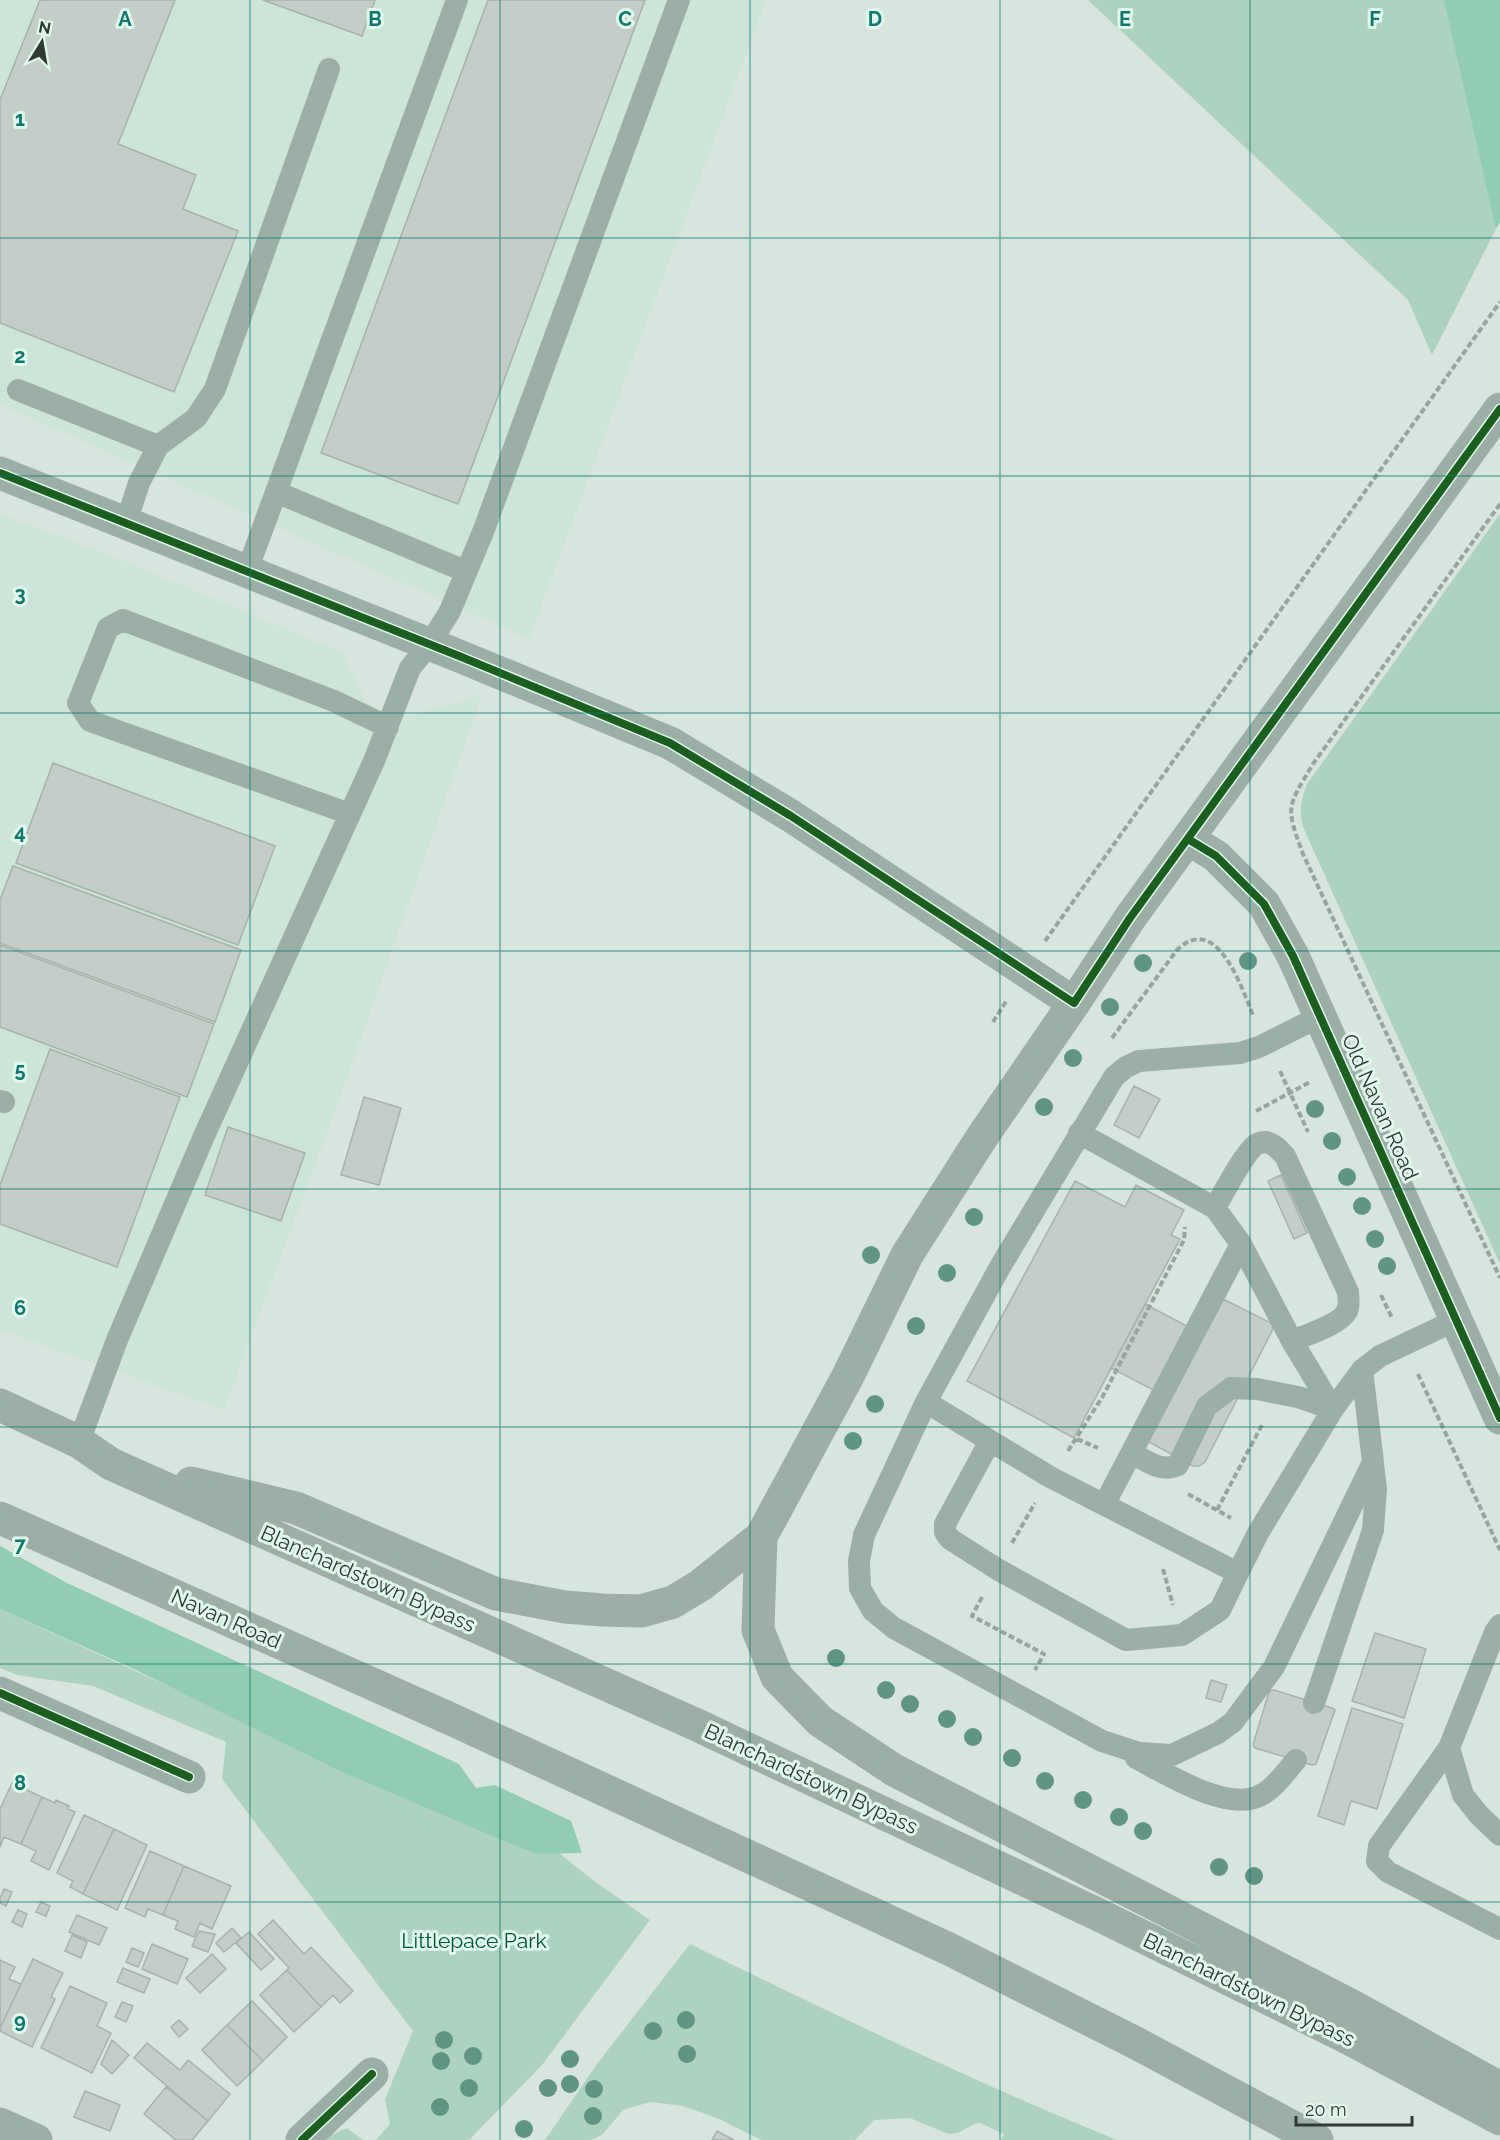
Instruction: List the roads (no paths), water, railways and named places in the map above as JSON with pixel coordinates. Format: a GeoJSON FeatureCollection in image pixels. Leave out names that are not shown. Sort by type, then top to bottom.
{"type":"FeatureCollection","features":[{"type":"Feature","properties":{"kind":"highway"},"geometry":{"type":"LineString","coordinates":[[0,1405],[79,1442],[111,1464],[296,1508],[496,1594],[564,1607],[641,1611],[674,1602],[701,1585],[761,1536],[848,1376],[907,1255],[982,1137],[1074,1004]]}},
{"type":"Feature","properties":{"kind":"highway","name":"Blanchardstown Bypass"},"geometry":{"type":"LineString","coordinates":[[111,1464],[707,1730],[1099,1915],[1344,2036],[1500,2119]]}},
{"type":"Feature","properties":{"kind":"highway","name":"Navan Road"},"geometry":{"type":"LineString","coordinates":[[0,1518],[453,1720],[949,1949],[1134,2042],[1317,2140]]}},
{"type":"Feature","properties":{"kind":"highway"},"geometry":{"type":"LineString","coordinates":[[761,1536],[758,1629],[777,1677],[820,1721],[894,1770],[1354,2007],[1500,2088]]}},
{"type":"Feature","properties":{"kind":"street"},"geometry":{"type":"LineString","coordinates":[[0,473],[670,743],[791,816],[1074,1004],[1130,918],[1500,408]]}},
{"type":"Feature","properties":{"kind":"street","name":"Old Navan Road"},"geometry":{"type":"LineString","coordinates":[[1188,839],[1216,856],[1264,904],[1293,956],[1500,1418]]}},
{"type":"Feature","properties":{"kind":"street"},"geometry":{"type":"LineString","coordinates":[[0,1693],[189,1777]]}},
{"type":"Feature","properties":{"kind":"street"},"geometry":{"type":"LineString","coordinates":[[302,2140],[372,2074]]}},
{"type":"Feature","properties":{"kind":"street"},"geometry":{"type":"LineString","coordinates":[[0,2124],[36,2140]]}},
{"type":"Feature","properties":{"kind":"lane"},"geometry":{"type":"LineString","coordinates":[[247,571],[457,0]]}},
{"type":"Feature","properties":{"kind":"lane"},"geometry":{"type":"LineString","coordinates":[[79,1442],[117,1340],[204,1136],[350,814],[388,727],[410,668],[429,645],[450,611],[483,532],[679,0]]}},
{"type":"Feature","properties":{"kind":"lane"},"geometry":{"type":"LineString","coordinates":[[126,523],[139,483],[158,446],[196,418],[215,389],[329,69]]}},
{"type":"Feature","properties":{"kind":"lane"},"geometry":{"type":"LineString","coordinates":[[18,390],[158,446]]}},
{"type":"Feature","properties":{"kind":"lane"},"geometry":{"type":"LineString","coordinates":[[276,492],[465,571]]}},
{"type":"Feature","properties":{"kind":"lane"},"geometry":{"type":"LineString","coordinates":[[350,814],[90,721],[78,703],[108,628],[123,620],[334,701],[388,727]]}},
{"type":"Feature","properties":{"kind":"lane"},"geometry":{"type":"LineString","coordinates":[[1296,1760],[1270,1789],[1257,1797],[1234,1800],[1200,1790],[1102,1742],[894,1628],[873,1611],[860,1588],[859,1561],[864,1535],[926,1402],[1000,1267],[1114,1077],[1126,1067],[1139,1061],[1240,1053],[1259,1047],[1319,1017]]}},
{"type":"Feature","properties":{"kind":"lane"},"geometry":{"type":"LineString","coordinates":[[1079,1133],[1215,1208],[1241,1244],[1292,1341],[1333,1409]]}},
{"type":"Feature","properties":{"kind":"lane"},"geometry":{"type":"LineString","coordinates":[[1215,1208],[1248,1153],[1257,1144],[1267,1142],[1276,1146],[1285,1156],[1348,1292],[1349,1302],[1347,1312],[1339,1320],[1292,1341]]}},
{"type":"Feature","properties":{"kind":"lane"},"geometry":{"type":"LineString","coordinates":[[1105,1503],[1241,1244]]}},
{"type":"Feature","properties":{"kind":"lane"},"geometry":{"type":"LineString","coordinates":[[990,1442],[945,1524],[945,1532],[950,1539],[997,1569],[1126,1640],[1182,1635],[1220,1610],[1258,1533],[1333,1409],[1362,1370],[1380,1356],[1456,1320]]}},
{"type":"Feature","properties":{"kind":"lane"},"geometry":{"type":"LineString","coordinates":[[1314,1703],[1373,1530],[1376,1489],[1362,1370]]}},
{"type":"Feature","properties":{"kind":"lane"},"geometry":{"type":"LineString","coordinates":[[1132,1453],[1161,1468],[1170,1469],[1178,1465],[1207,1406],[1231,1388],[1257,1389],[1299,1397],[1333,1409]]}},
{"type":"Feature","properties":{"kind":"lane"},"geometry":{"type":"LineString","coordinates":[[926,1402],[1050,1477],[1105,1503],[1238,1573]]}},
{"type":"Feature","properties":{"kind":"lane"},"geometry":{"type":"LineString","coordinates":[[1102,1742],[1139,1753],[1172,1755],[1218,1733],[1233,1722],[1274,1667],[1373,1462]]}},
{"type":"Feature","properties":{"kind":"lane"},"geometry":{"type":"LineString","coordinates":[[1500,1625],[1495,1632],[1449,1748],[1379,1846],[1377,1861],[1388,1872],[1500,1929]]}},
{"type":"Feature","properties":{"kind":"lane"},"geometry":{"type":"LineString","coordinates":[[1449,1748],[1462,1795],[1500,1835]]}},
{"type":"Feature","properties":{"kind":"park label","name":"Littlepace Park"},"geometry":{"type":"Point","coordinates":[474,1941]}}]}
